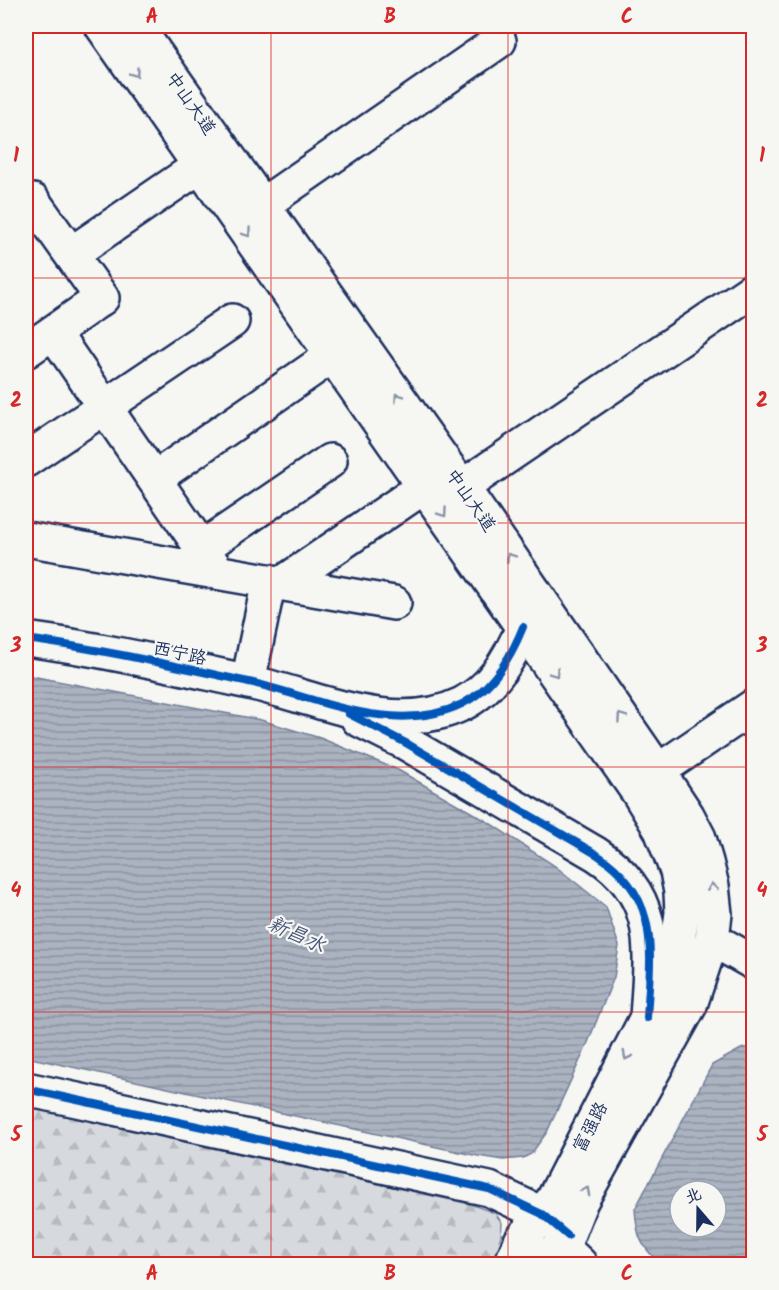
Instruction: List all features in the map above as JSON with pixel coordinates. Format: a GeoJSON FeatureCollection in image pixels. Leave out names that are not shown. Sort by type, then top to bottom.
{"type":"FeatureCollection","features":[{"type":"Feature","properties":{"kind":"main road","name":"中山大道"},"geometry":{"type":"LineString","coordinates":[[102,26],[651,811],[670,850],[681,892],[682,913],[678,942],[663,986]]}},
{"type":"Feature","properties":{"kind":"main road","name":"中山大道"},"geometry":{"type":"LineString","coordinates":[[136,26],[462,487],[687,815],[699,838],[706,861],[712,886],[715,915],[712,939],[690,1005]]}},
{"type":"Feature","properties":{"kind":"main road"},"geometry":{"type":"LineString","coordinates":[[262,205],[499,40]]}},
{"type":"Feature","properties":{"kind":"main road"},"geometry":{"type":"LineString","coordinates":[[71,254],[200,166]]}},
{"type":"Feature","properties":{"kind":"main road"},"geometry":{"type":"LineString","coordinates":[[26,206],[33,201],[102,298],[26,351]]}},
{"type":"Feature","properties":{"kind":"main road"},"geometry":{"type":"LineString","coordinates":[[462,487],[753,289]]}},
{"type":"Feature","properties":{"kind":"main road"},"geometry":{"type":"LineString","coordinates":[[26,460],[232,321]]}},
{"type":"Feature","properties":{"kind":"main road"},"geometry":{"type":"LineString","coordinates":[[53,332],[210,560]]}},
{"type":"Feature","properties":{"kind":"main road"},"geometry":{"type":"LineString","coordinates":[[154,479],[333,355]]}},
{"type":"Feature","properties":{"kind":"main road"},"geometry":{"type":"LineString","coordinates":[[210,560],[330,461]]}},
{"type":"Feature","properties":{"kind":"main road"},"geometry":{"type":"LineString","coordinates":[[248,682],[276,582],[425,486]]}},
{"type":"Feature","properties":{"kind":"main road"},"geometry":{"type":"LineString","coordinates":[[26,539],[210,560],[276,582],[394,603]]}},
{"type":"Feature","properties":{"kind":"main road"},"geometry":{"type":"LineString","coordinates":[[327,704],[378,715],[397,716],[431,713],[463,704],[497,674],[508,659],[523,627]]}},
{"type":"Feature","properties":{"kind":"main road","name":"西宁路"},"geometry":{"type":"LineString","coordinates":[[26,639],[70,645],[248,682],[327,704]]}},
{"type":"Feature","properties":{"kind":"main road"},"geometry":{"type":"LineString","coordinates":[[327,704],[406,743],[610,863],[632,889],[649,928],[651,952],[646,1018]]}},
{"type":"Feature","properties":{"kind":"main road"},"geometry":{"type":"LineString","coordinates":[[658,771],[753,706]]}},
{"type":"Feature","properties":{"kind":"main road"},"geometry":{"type":"LineString","coordinates":[[712,939],[753,963]]}},
{"type":"Feature","properties":{"kind":"main road","name":"富强路"},"geometry":{"type":"LineString","coordinates":[[511,1264],[521,1241],[553,1200],[663,986]]}},
{"type":"Feature","properties":{"kind":"main road","name":"富强路"},"geometry":{"type":"LineString","coordinates":[[567,1253],[580,1202],[690,1005]]}},
{"type":"Feature","properties":{"kind":"main road"},"geometry":{"type":"LineString","coordinates":[[26,1089],[489,1188],[542,1214],[567,1253],[529,1264]]}},
{"type":"Feature","properties":{"kind":"green space"},"geometry":{"type":"Polygon","coordinates":[[[26,1106],[470,1204],[495,1213],[502,1223],[500,1249],[489,1258],[476,1264],[26,1264],[26,1106]]]}},
{"type":"Feature","properties":{"kind":"water","name":"新昌水"},"geometry":{"type":"Polygon","coordinates":[[[26,675],[261,720],[320,738],[398,770],[488,822],[555,866],[606,907],[619,946],[614,977],[587,1045],[547,1132],[531,1154],[523,1158],[503,1160],[478,1156],[26,1057],[26,675]]]}},
{"type":"Feature","properties":{"kind":"water"},"geometry":{"type":"Polygon","coordinates":[[[753,1046],[753,1264],[660,1264],[641,1240],[635,1209],[712,1065],[741,1049],[753,1046]]]}},
{"type":"Feature","properties":{"kind":"cycle path"},"geometry":{"type":"LineString","coordinates":[[26,639],[110,653],[249,682],[355,711],[409,717],[436,713],[473,698],[499,671],[513,650],[523,627]]}},
{"type":"Feature","properties":{"kind":"cycle path"},"geometry":{"type":"LineString","coordinates":[[349,714],[406,743],[596,854],[617,870],[632,888],[642,907],[647,927],[650,948],[647,1018]]}},
{"type":"Feature","properties":{"kind":"cycle path"},"geometry":{"type":"LineString","coordinates":[[26,1089],[489,1189],[542,1214],[568,1236]]}}]}
